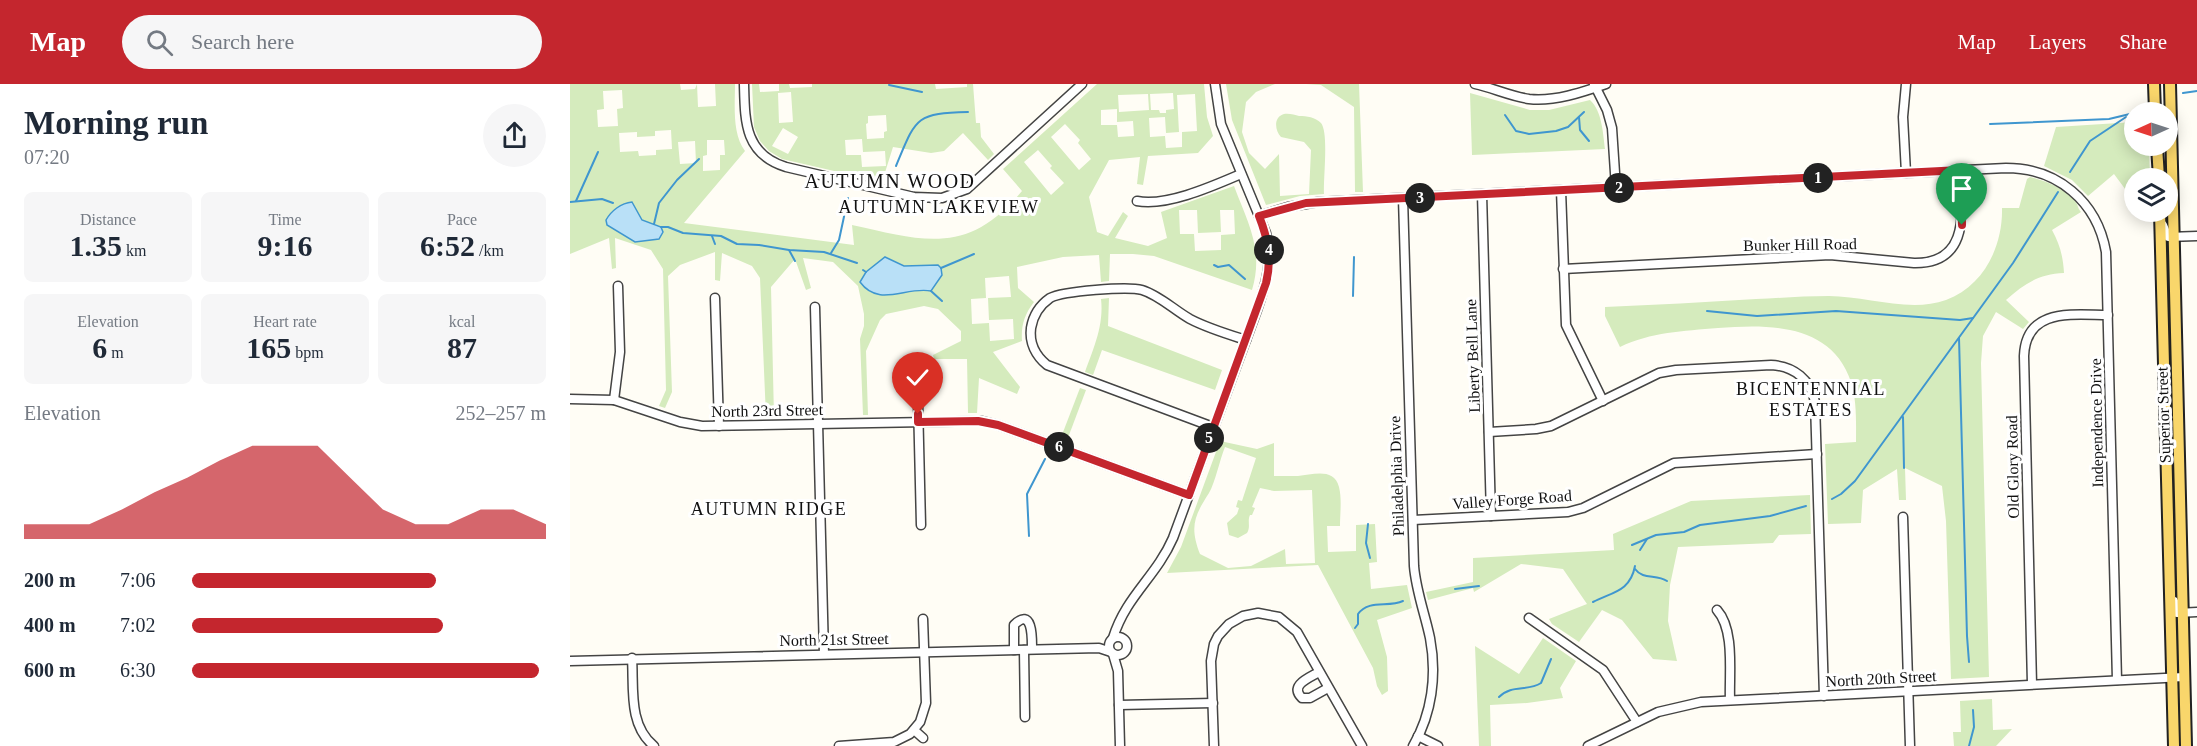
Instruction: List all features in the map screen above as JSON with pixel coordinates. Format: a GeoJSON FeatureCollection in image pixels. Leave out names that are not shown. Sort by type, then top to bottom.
{"type":"FeatureCollection","features":[{"type":"Feature","properties":{"kind":"main road"},"geometry":{"type":"LineString","coordinates":[[2154,84],[2155,102]]}},
{"type":"Feature","properties":{"kind":"main road","name":"Superior Street"},"geometry":{"type":"LineString","coordinates":[[2170,84],[2186,746]]}},
{"type":"Feature","properties":{"kind":"main road","name":"Superior Street"},"geometry":{"type":"LineString","coordinates":[[2160,222],[2174,746]]}},
{"type":"Feature","properties":{"kind":"main road"},"geometry":{"type":"LineString","coordinates":[[2161,261],[2165,256],[2168,284],[2174,295]]}},
{"type":"Feature","properties":{"kind":"main road"},"geometry":{"type":"LineString","coordinates":[[2166,448],[2171,447],[2173,474],[2180,486]]}},
{"type":"Feature","properties":{"kind":"street"},"geometry":{"type":"LineString","coordinates":[[744,84],[748,133],[756,148],[769,160],[786,167],[931,199],[953,195],[976,183],[1082,84]]}},
{"type":"Feature","properties":{"kind":"street"},"geometry":{"type":"LineString","coordinates":[[1120,746],[1118,671],[1109,647],[1126,608],[1166,553],[1265,289],[1269,271],[1267,238],[1220,118],[1215,84]]}},
{"type":"Feature","properties":{"kind":"street"},"geometry":{"type":"LineString","coordinates":[[1475,84],[1514,96],[1536,99],[1552,98],[1606,84]]}},
{"type":"Feature","properties":{"kind":"street"},"geometry":{"type":"LineString","coordinates":[[1906,84],[1903,113],[1906,173]]}},
{"type":"Feature","properties":{"kind":"street"},"geometry":{"type":"LineString","coordinates":[[1595,86],[1607,110],[1612,128],[1616,188]]}},
{"type":"Feature","properties":{"kind":"street","name":"Independence Drive"},"geometry":{"type":"LineString","coordinates":[[1259,216],[1306,203],[1961,170],[2021,168],[2040,172],[2061,182],[2076,193],[2089,208],[2102,234],[2106,255],[2117,680]]}},
{"type":"Feature","properties":{"kind":"street","name":"Bunker Hill Road"},"geometry":{"type":"LineString","coordinates":[[1563,269],[1830,255],[1914,263],[1927,262],[1946,253],[1954,245],[1960,233],[1963,215],[1961,170]]}},
{"type":"Feature","properties":{"kind":"street"},"geometry":{"type":"LineString","coordinates":[[1137,201],[1152,204],[1165,201],[1241,174]]}},
{"type":"Feature","properties":{"kind":"street"},"geometry":{"type":"LineString","coordinates":[[1561,190],[1564,312],[1567,330],[1603,401]]}},
{"type":"Feature","properties":{"kind":"street","name":"Liberty Bell Lane"},"geometry":{"type":"LineString","coordinates":[[1482,194],[1491,516]]}},
{"type":"Feature","properties":{"kind":"street","name":"Philadelphia Drive"},"geometry":{"type":"LineString","coordinates":[[1403,198],[1415,578],[1433,662],[1431,698],[1413,746]]}},
{"type":"Feature","properties":{"kind":"street"},"geometry":{"type":"LineString","coordinates":[[2162,222],[2166,234],[2173,237],[2197,236]]}},
{"type":"Feature","properties":{"kind":"street"},"geometry":{"type":"LineString","coordinates":[[614,400],[620,352],[618,286]]}},
{"type":"Feature","properties":{"kind":"street"},"geometry":{"type":"LineString","coordinates":[[1213,427],[1050,367],[1039,357],[1033,346],[1032,324],[1040,307],[1056,296],[1131,288],[1149,293],[1193,320],[1246,340]]}},
{"type":"Feature","properties":{"kind":"street"},"geometry":{"type":"LineString","coordinates":[[715,298],[719,426]]}},
{"type":"Feature","properties":{"kind":"street"},"geometry":{"type":"LineString","coordinates":[[815,307],[824,654]]}},
{"type":"Feature","properties":{"kind":"street","name":"Old Glory Road"},"geometry":{"type":"LineString","coordinates":[[2032,684],[2024,356],[2026,343],[2030,333],[2037,325],[2053,316],[2108,315]]}},
{"type":"Feature","properties":{"kind":"street"},"geometry":{"type":"LineString","coordinates":[[917,361],[921,525]]}},
{"type":"Feature","properties":{"kind":"street"},"geometry":{"type":"LineString","coordinates":[[1489,432],[1546,428],[1650,376],[1667,371],[1766,365],[1783,366],[1801,376],[1813,392],[1816,408],[1824,696]]}},
{"type":"Feature","properties":{"kind":"street","name":"North 23rd Street"},"geometry":{"type":"LineString","coordinates":[[570,399],[614,400],[685,424],[719,426],[969,421],[998,425],[1189,495]]}},
{"type":"Feature","properties":{"kind":"street","name":"Valley Forge Road"},"geometry":{"type":"LineString","coordinates":[[1413,520],[1562,513],[1576,510],[1659,469],[1681,461],[1817,454]]}},
{"type":"Feature","properties":{"kind":"street"},"geometry":{"type":"LineString","coordinates":[[1904,517],[1910,746]]}},
{"type":"Feature","properties":{"kind":"street"},"geometry":{"type":"LineString","coordinates":[[2170,590],[2174,598],[2175,611],[2197,612]]}},
{"type":"Feature","properties":{"kind":"street"},"geometry":{"type":"LineString","coordinates":[[1118,671],[1127,648],[1124,629],[1126,608]]}},
{"type":"Feature","properties":{"kind":"street"},"geometry":{"type":"LineString","coordinates":[[1717,610],[1723,616],[1728,631],[1730,700]]}},
{"type":"Feature","properties":{"kind":"street"},"geometry":{"type":"LineString","coordinates":[[1214,746],[1211,661],[1216,640],[1229,624],[1248,614],[1265,613],[1284,620],[1301,638],[1362,746]]}},
{"type":"Feature","properties":{"kind":"street"},"geometry":{"type":"LineString","coordinates":[[1529,618],[1603,670],[1637,722]]}},
{"type":"Feature","properties":{"kind":"street"},"geometry":{"type":"LineString","coordinates":[[839,746],[902,740],[922,719],[925,706],[923,619]]}},
{"type":"Feature","properties":{"kind":"street"},"geometry":{"type":"LineString","coordinates":[[1099,648],[1120,637],[1126,641]]}},
{"type":"Feature","properties":{"kind":"street","name":"North 21st Street"},"geometry":{"type":"LineString","coordinates":[[570,661],[1099,648],[1112,653]]}},
{"type":"Feature","properties":{"kind":"street"},"geometry":{"type":"LineString","coordinates":[[1023,650],[1025,717]]}},
{"type":"Feature","properties":{"kind":"street"},"geometry":{"type":"LineString","coordinates":[[1112,653],[1119,655],[1125,652]]}},
{"type":"Feature","properties":{"kind":"street"},"geometry":{"type":"LineString","coordinates":[[632,658],[636,720],[640,731],[651,745]]}},
{"type":"Feature","properties":{"kind":"street"},"geometry":{"type":"LineString","coordinates":[[1319,672],[1300,683],[1297,688],[1298,694],[1308,699],[1328,688]]}},
{"type":"Feature","properties":{"kind":"street","name":"North 20th Street"},"geometry":{"type":"LineString","coordinates":[[1588,746],[1608,742],[1637,722],[1658,712],[1684,705],[1730,700],[2184,677]]}},
{"type":"Feature","properties":{"kind":"street"},"geometry":{"type":"LineString","coordinates":[[1119,705],[1213,703]]}},
{"type":"Feature","properties":{"kind":"street"},"geometry":{"type":"LineString","coordinates":[[914,730],[923,738]]}},
{"type":"Feature","properties":{"kind":"street"},"geometry":{"type":"LineString","coordinates":[[1418,736],[1438,746]]}},
{"type":"Feature","properties":{"kind":"green space"},"geometry":{"type":"Polygon","coordinates":[[[570,84],[680,84],[681,90],[695,89],[697,84],[698,107],[716,106],[715,84],[735,84],[736,128],[745,151],[684,223],[854,245],[852,225],[901,236],[923,238],[963,235],[983,226],[1002,212],[1022,191],[1003,169],[1097,84],[1204,84],[1207,117],[1213,136],[1198,153],[1148,156],[1143,185],[1137,184],[1140,157],[1109,160],[1089,197],[1097,232],[1108,236],[1123,212],[1128,216],[1115,238],[1148,246],[1167,238],[1161,212],[1234,186],[1253,237],[1256,262],[1252,290],[1154,256],[1110,254],[1109,281],[1101,282],[1099,255],[1063,257],[1017,267],[1018,288],[1034,302],[1024,321],[1022,341],[993,352],[1020,387],[1017,394],[979,378],[977,413],[968,413],[967,359],[934,359],[933,355],[961,341],[961,331],[938,309],[924,306],[886,314],[880,320],[866,351],[868,415],[863,415],[860,339],[864,326],[864,314],[858,286],[833,262],[803,258],[811,288],[806,290],[795,259],[771,287],[774,417],[766,417],[760,278],[752,266],[722,253],[720,281],[715,280],[715,252],[680,265],[668,276],[672,392],[665,408],[659,406],[666,390],[663,269],[651,250],[615,238],[616,268],[612,269],[609,238],[570,254],[570,84]],[[622,90],[603,91],[604,109],[597,110],[598,127],[618,126],[617,109],[623,108],[622,90]],[[1173,93],[1150,94],[1151,110],[1166,113],[1166,110],[1174,109],[1173,93]],[[1148,94],[1118,95],[1119,112],[1149,110],[1148,94]],[[1195,94],[1177,95],[1179,132],[1166,133],[1165,117],[1149,118],[1150,137],[1165,136],[1166,148],[1182,147],[1182,132],[1197,131],[1195,94]],[[1117,109],[1101,110],[1101,125],[1117,125],[1118,137],[1134,136],[1133,121],[1117,122],[1117,109]],[[1065,124],[1051,137],[1079,170],[1091,159],[1078,143],[1080,140],[1065,124]],[[671,130],[655,131],[655,136],[637,137],[637,132],[619,133],[620,152],[638,151],[639,156],[656,155],[656,150],[672,149],[671,130]],[[707,140],[707,155],[703,156],[703,171],[720,170],[720,155],[725,155],[724,140],[707,140]],[[695,141],[678,142],[680,164],[696,163],[695,141]],[[1038,150],[1024,162],[1051,195],[1064,183],[1038,150]],[[1179,210],[1180,234],[1194,234],[1195,251],[1221,250],[1221,235],[1235,234],[1234,210],[1220,210],[1221,232],[1198,233],[1197,210],[1179,210]],[[1009,276],[985,278],[986,298],[971,299],[972,324],[989,323],[990,341],[1014,339],[1013,319],[989,320],[988,298],[1011,297],[1009,276]]]}},
{"type":"Feature","properties":{"kind":"green space"},"geometry":{"type":"Polygon","coordinates":[[[752,84],[759,84],[760,92],[779,91],[779,84],[789,84],[790,88],[812,87],[812,84],[935,84],[936,89],[967,87],[967,84],[973,84],[976,123],[980,123],[981,137],[994,154],[988,160],[963,133],[944,151],[931,153],[893,147],[882,182],[782,159],[769,151],[760,141],[754,127],[752,84]],[[791,92],[778,93],[779,123],[793,122],[791,92]],[[886,115],[868,116],[867,139],[884,138],[884,132],[887,131],[886,115]],[[783,128],[772,146],[788,154],[798,137],[783,128]],[[862,139],[845,140],[846,155],[861,155],[862,167],[886,166],[885,151],[863,152],[862,139]]]}},
{"type":"Feature","properties":{"kind":"green space"},"geometry":{"type":"Polygon","coordinates":[[[1226,84],[1275,84],[1256,92],[1246,102],[1242,132],[1249,153],[1265,169],[1279,154],[1280,196],[1309,194],[1311,150],[1304,142],[1281,137],[1276,128],[1278,118],[1284,114],[1290,114],[1311,117],[1321,123],[1325,136],[1324,194],[1300,196],[1266,205],[1232,120],[1226,84]]]}},
{"type":"Feature","properties":{"kind":"green space"},"geometry":{"type":"Polygon","coordinates":[[[1306,84],[1359,84],[1363,192],[1355,192],[1354,107],[1321,85],[1306,84]]]}},
{"type":"Feature","properties":{"kind":"green space"},"geometry":{"type":"Polygon","coordinates":[[[1470,93],[1530,110],[1549,110],[1590,100],[1597,110],[1603,129],[1605,149],[1472,155],[1470,93]]]}},
{"type":"Feature","properties":{"kind":"green space"},"geometry":{"type":"Polygon","coordinates":[[[2124,123],[2124,156],[2149,156],[2150,168],[2124,168],[2124,188],[2114,174],[2088,196],[2072,180],[2044,166],[2056,127],[2124,123]]]}},
{"type":"Feature","properties":{"kind":"green space"},"geometry":{"type":"Polygon","coordinates":[[[2030,177],[2063,190],[2073,199],[2081,212],[2052,230],[2061,251],[2064,273],[2046,275],[2032,281],[2006,300],[2029,322],[2023,329],[1996,312],[1983,336],[1981,363],[1989,677],[1951,679],[1946,521],[1942,486],[1905,468],[1906,500],[1899,500],[1897,469],[1863,490],[1861,523],[1828,524],[1825,444],[1856,442],[1855,404],[1851,382],[1842,363],[1829,348],[1814,338],[1796,331],[1757,326],[1668,333],[1643,338],[1620,347],[1605,316],[1605,307],[1820,296],[1918,305],[1946,300],[1959,294],[1981,275],[1995,250],[2002,208],[2019,208],[2027,179],[2030,177]]]}},
{"type":"Feature","properties":{"kind":"green space"},"geometry":{"type":"Polygon","coordinates":[[[1109,298],[1108,326],[1222,370],[1215,390],[1102,350],[1093,375],[1085,372],[1100,327],[1101,299],[1109,298]]]}},
{"type":"Feature","properties":{"kind":"green space"},"geometry":{"type":"Polygon","coordinates":[[[1080,388],[1086,390],[1066,443],[1060,440],[1080,388]]]}},
{"type":"Feature","properties":{"kind":"green space"},"geometry":{"type":"Polygon","coordinates":[[[1220,441],[1257,449],[1274,443],[1274,476],[1328,474],[1339,487],[1341,501],[1340,526],[1327,526],[1328,552],[1356,551],[1356,525],[1375,524],[1377,562],[1369,563],[1371,589],[1407,585],[1412,608],[1377,620],[1387,657],[1388,691],[1382,695],[1377,686],[1373,668],[1318,565],[1167,573],[1181,547],[1220,441]],[[1225,447],[1211,489],[1195,521],[1195,536],[1200,554],[1228,568],[1251,566],[1285,549],[1286,564],[1315,563],[1312,490],[1274,491],[1260,488],[1252,507],[1255,508],[1249,517],[1247,533],[1238,538],[1229,535],[1227,523],[1237,514],[1238,500],[1242,501],[1256,458],[1225,447]]]}},
{"type":"Feature","properties":{"kind":"green space"},"geometry":{"type":"Polygon","coordinates":[[[1810,495],[1811,534],[1779,535],[1773,543],[1678,547],[1670,585],[1668,621],[1677,661],[1653,659],[1622,620],[1602,610],[1579,642],[1552,624],[1549,619],[1587,604],[1563,569],[1521,564],[1474,592],[1473,588],[1428,600],[1426,592],[1473,582],[1473,558],[1614,550],[1613,534],[1691,501],[1810,495]]]}},
{"type":"Feature","properties":{"kind":"green space"},"geometry":{"type":"Polygon","coordinates":[[[1543,638],[1576,661],[1560,688],[1563,698],[1490,705],[1491,746],[1479,746],[1475,646],[1519,674],[1543,638]]]}},
{"type":"Feature","properties":{"kind":"green space"},"geometry":{"type":"Polygon","coordinates":[[[1992,699],[1993,730],[2012,729],[1996,746],[1954,746],[1953,732],[1961,732],[1960,701],[1992,699]]]}},
{"type":"Feature","properties":{"kind":"water"},"geometry":{"type":"Polygon","coordinates":[[[632,202],[642,220],[661,227],[663,232],[659,239],[635,242],[607,225],[606,220],[614,211],[632,202]]]}},
{"type":"Feature","properties":{"kind":"water"},"geometry":{"type":"Polygon","coordinates":[[[885,257],[904,266],[938,265],[942,275],[931,291],[876,294],[867,290],[860,282],[866,272],[885,257]]]}},
{"type":"Feature","properties":{"kind":"waterway"},"geometry":{"type":"LineString","coordinates":[[889,85],[922,92]]}},
{"type":"Feature","properties":{"kind":"waterway"},"geometry":{"type":"LineString","coordinates":[[2183,93],[2197,91]]}},
{"type":"Feature","properties":{"kind":"waterway"},"geometry":{"type":"LineString","coordinates":[[896,166],[908,137],[920,121],[937,114],[968,112]]}},
{"type":"Feature","properties":{"kind":"waterway"},"geometry":{"type":"LineString","coordinates":[[1505,115],[1516,131],[1529,134],[1556,131],[1568,127],[1584,112]]}},
{"type":"Feature","properties":{"kind":"waterway"},"geometry":{"type":"LineString","coordinates":[[1990,124],[2109,119],[2124,115]]}},
{"type":"Feature","properties":{"kind":"waterway"},"geometry":{"type":"LineString","coordinates":[[1579,117],[1580,130],[1589,141]]}},
{"type":"Feature","properties":{"kind":"waterway"},"geometry":{"type":"LineString","coordinates":[[2070,172],[2090,141],[2124,118]]}},
{"type":"Feature","properties":{"kind":"waterway"},"geometry":{"type":"LineString","coordinates":[[576,201],[598,152]]}},
{"type":"Feature","properties":{"kind":"waterway"},"geometry":{"type":"LineString","coordinates":[[654,224],[659,203],[677,180],[699,159]]}},
{"type":"Feature","properties":{"kind":"waterway"},"geometry":{"type":"LineString","coordinates":[[1832,499],[1855,481],[2013,263],[2058,192]]}},
{"type":"Feature","properties":{"kind":"waterway"},"geometry":{"type":"LineString","coordinates":[[831,253],[839,240],[848,198]]}},
{"type":"Feature","properties":{"kind":"waterway"},"geometry":{"type":"LineString","coordinates":[[570,202],[602,199],[613,203]]}},
{"type":"Feature","properties":{"kind":"waterway"},"geometry":{"type":"LineString","coordinates":[[661,227],[668,227],[683,233],[721,236],[737,244],[824,252],[857,263]]}},
{"type":"Feature","properties":{"kind":"waterway"},"geometry":{"type":"LineString","coordinates":[[712,236],[715,244]]}},
{"type":"Feature","properties":{"kind":"waterway"},"geometry":{"type":"LineString","coordinates":[[789,250],[795,261]]}},
{"type":"Feature","properties":{"kind":"waterway"},"geometry":{"type":"LineString","coordinates":[[941,268],[974,254]]}},
{"type":"Feature","properties":{"kind":"waterway"},"geometry":{"type":"LineString","coordinates":[[1353,296],[1354,257]]}},
{"type":"Feature","properties":{"kind":"waterway"},"geometry":{"type":"LineString","coordinates":[[1214,265],[1218,267],[1229,265],[1245,279]]}},
{"type":"Feature","properties":{"kind":"waterway"},"geometry":{"type":"LineString","coordinates":[[931,291],[942,301]]}},
{"type":"Feature","properties":{"kind":"waterway"},"geometry":{"type":"LineString","coordinates":[[1707,311],[1757,316],[1836,311],[1960,320],[1973,318]]}},
{"type":"Feature","properties":{"kind":"waterway"},"geometry":{"type":"LineString","coordinates":[[1959,338],[1969,662]]}},
{"type":"Feature","properties":{"kind":"waterway"},"geometry":{"type":"LineString","coordinates":[[1903,417],[1904,468]]}},
{"type":"Feature","properties":{"kind":"waterway"},"geometry":{"type":"LineString","coordinates":[[1029,536],[1027,494],[1045,459]]}},
{"type":"Feature","properties":{"kind":"waterway"},"geometry":{"type":"LineString","coordinates":[[1632,545],[1656,535],[1684,532],[1700,525],[1770,516],[1806,506]]}},
{"type":"Feature","properties":{"kind":"waterway"},"geometry":{"type":"LineString","coordinates":[[1368,524],[1366,543],[1370,558]]}},
{"type":"Feature","properties":{"kind":"waterway"},"geometry":{"type":"LineString","coordinates":[[1640,550],[1647,539]]}},
{"type":"Feature","properties":{"kind":"waterway"},"geometry":{"type":"LineString","coordinates":[[1593,602],[1625,586],[1633,575],[1635,566]]}},
{"type":"Feature","properties":{"kind":"waterway"},"geometry":{"type":"LineString","coordinates":[[1635,569],[1642,575],[1667,581]]}},
{"type":"Feature","properties":{"kind":"waterway"},"geometry":{"type":"LineString","coordinates":[[1455,589],[1479,586]]}},
{"type":"Feature","properties":{"kind":"waterway"},"geometry":{"type":"LineString","coordinates":[[1355,628],[1358,624],[1358,614],[1362,609],[1373,605],[1403,601]]}},
{"type":"Feature","properties":{"kind":"waterway"},"geometry":{"type":"LineString","coordinates":[[1499,697],[1514,689],[1536,686],[1541,683],[1551,659]]}},
{"type":"Feature","properties":{"kind":"waterway"},"geometry":{"type":"LineString","coordinates":[[1969,746],[1974,727],[1973,710]]}},
{"type":"Feature","properties":{"kind":"district","name":"AUTUMN WOOD"},"geometry":{"type":"Point","coordinates":[890,181]}},
{"type":"Feature","properties":{"kind":"district","name":"AUTUMN LAKEVIEW"},"geometry":{"type":"Point","coordinates":[939,207]}},
{"type":"Feature","properties":{"kind":"district","name":"BICENTENNIAL ESTATES"},"geometry":{"type":"Point","coordinates":[1811,399]}},
{"type":"Feature","properties":{"kind":"district","name":"AUTUMN RIDGE"},"geometry":{"type":"Point","coordinates":[769,509]}},
{"type":"Feature","properties":{"kind":"route"},"geometry":{"type":"LineString","coordinates":[[918,414],[918,422],[988,422],[1189,495],[1266,283],[1269,271],[1269,251],[1266,233],[1259,216],[1306,203],[1961,170],[1962,225]]}}]}
